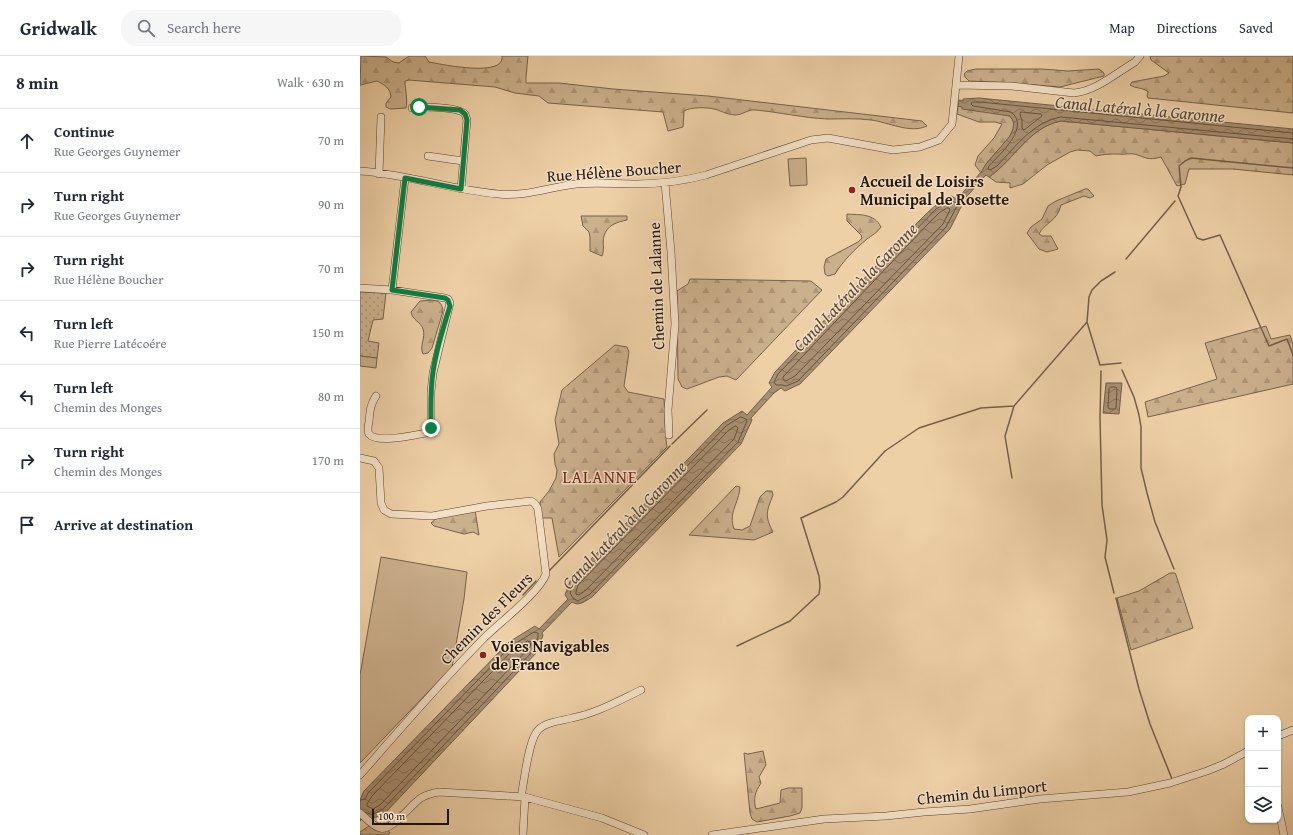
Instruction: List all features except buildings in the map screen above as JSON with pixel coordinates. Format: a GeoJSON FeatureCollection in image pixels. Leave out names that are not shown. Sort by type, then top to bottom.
{"type":"FeatureCollection","features":[{"type":"Feature","properties":{"kind":"street"},"geometry":{"type":"LineString","coordinates":[[959,56],[957,85],[1011,86],[1074,93],[1080,93],[1092,88],[1135,62],[1140,56]]}},
{"type":"Feature","properties":{"kind":"street","name":"Rue Hélène Boucher"},"geometry":{"type":"LineString","coordinates":[[360,171],[461,189],[511,195],[576,184],[665,183],[684,180],[706,175],[811,140],[828,138],[893,150],[920,147],[939,140],[952,124],[957,85]]}},
{"type":"Feature","properties":{"kind":"street"},"geometry":{"type":"LineString","coordinates":[[412,108],[419,107],[457,110],[465,114],[467,120],[461,189]]}},
{"type":"Feature","properties":{"kind":"street"},"geometry":{"type":"LineString","coordinates":[[379,174],[381,116]]}},
{"type":"Feature","properties":{"kind":"street"},"geometry":{"type":"LineString","coordinates":[[428,156],[463,161]]}},
{"type":"Feature","properties":{"kind":"street"},"geometry":{"type":"LineString","coordinates":[[392,290],[405,178]]}},
{"type":"Feature","properties":{"kind":"street","name":"Chemin de Lalanne"},"geometry":{"type":"LineString","coordinates":[[665,183],[675,324],[668,410],[669,435]]}},
{"type":"Feature","properties":{"kind":"street"},"geometry":{"type":"LineString","coordinates":[[360,288],[392,290],[445,298],[450,302],[440,338],[433,372],[431,392],[431,430],[426,433],[383,439],[373,437],[368,431],[371,403],[376,396]]}},
{"type":"Feature","properties":{"kind":"street","name":"Chemin des Fleurs"},"geometry":{"type":"LineString","coordinates":[[360,458],[374,461],[379,468],[380,503],[387,512],[395,515],[432,516],[487,506],[531,501],[535,503],[538,510],[546,574],[544,580],[530,595],[484,638],[421,705],[360,775]]}},
{"type":"Feature","properties":{"kind":"street"},"geometry":{"type":"LineString","coordinates":[[523,835],[523,797],[531,747],[533,738],[537,731],[544,726],[555,722],[595,712],[640,690]]}},
{"type":"Feature","properties":{"kind":"street"},"geometry":{"type":"LineString","coordinates":[[1281,735],[1293,730]]}},
{"type":"Feature","properties":{"kind":"street","name":"Chemin du Limport"},"geometry":{"type":"LineString","coordinates":[[712,835],[824,819],[886,816],[970,809],[1040,799],[1128,792],[1170,783],[1207,771],[1245,753]]}},
{"type":"Feature","properties":{"kind":"street"},"geometry":{"type":"LineString","coordinates":[[360,813],[379,828],[386,828],[392,825],[417,801],[432,793],[439,792],[523,797],[602,818],[644,835]]}},
{"type":"Feature","properties":{"kind":"street"},"geometry":{"type":"LineString","coordinates":[[1281,821],[1284,835]]}},
{"type":"Feature","properties":{"kind":"green space"},"geometry":{"type":"Polygon","coordinates":[[[361,56],[386,57],[393,62],[399,63],[409,56],[425,56],[429,62],[458,67],[483,68],[500,63],[502,56],[528,56],[526,83],[559,83],[613,89],[708,96],[922,121],[927,126],[913,129],[871,120],[828,119],[755,110],[750,110],[735,115],[714,109],[699,108],[684,111],[683,127],[668,131],[663,112],[548,103],[539,96],[515,93],[495,87],[409,80],[405,81],[407,101],[406,108],[390,109],[386,107],[386,103],[391,97],[385,85],[377,81],[360,85],[361,56]]]}},
{"type":"Feature","properties":{"kind":"green space"},"geometry":{"type":"Polygon","coordinates":[[[1150,56],[1293,56],[1293,113],[1148,98],[1148,92],[1144,89],[1130,85],[1132,82],[1164,76],[1169,73],[1151,60],[1150,56]]]}},
{"type":"Feature","properties":{"kind":"green space"},"geometry":{"type":"Polygon","coordinates":[[[976,69],[1042,69],[1068,71],[1099,69],[1104,73],[1104,76],[1060,87],[969,81],[964,74],[967,71],[976,69]]]}},
{"type":"Feature","properties":{"kind":"green space"},"geometry":{"type":"Polygon","coordinates":[[[958,106],[1010,116],[1013,122],[1013,128],[1006,142],[990,159],[981,173],[975,165],[978,156],[994,138],[1002,124],[995,122],[979,122],[957,114],[958,106]]]}},
{"type":"Feature","properties":{"kind":"green space"},"geometry":{"type":"Polygon","coordinates":[[[1061,121],[1293,143],[1293,175],[1233,169],[1189,169],[1185,184],[1177,186],[1161,157],[1149,159],[1134,154],[1107,154],[1096,156],[1090,151],[1077,150],[1070,152],[1047,165],[1023,184],[1010,188],[1010,183],[996,182],[989,177],[1007,162],[1023,144],[1040,130],[1050,124],[1061,121]]]}},
{"type":"Feature","properties":{"kind":"green space"},"geometry":{"type":"Polygon","coordinates":[[[806,158],[807,185],[790,186],[788,159],[806,158]]]}},
{"type":"Feature","properties":{"kind":"green space"},"geometry":{"type":"Polygon","coordinates":[[[1088,189],[1094,196],[1090,198],[1084,196],[1061,205],[1057,215],[1041,230],[1039,234],[1042,236],[1051,236],[1058,249],[1047,252],[1039,249],[1027,233],[1031,227],[1042,219],[1048,206],[1056,201],[1088,189]]]}},
{"type":"Feature","properties":{"kind":"green space"},"geometry":{"type":"Polygon","coordinates":[[[847,214],[870,217],[878,222],[881,227],[854,251],[835,274],[828,276],[825,274],[824,267],[826,259],[858,242],[862,238],[861,235],[847,221],[847,214]]]}},
{"type":"Feature","properties":{"kind":"green space"},"geometry":{"type":"Polygon","coordinates":[[[581,216],[627,216],[627,220],[616,223],[607,229],[603,239],[602,256],[590,251],[589,232],[583,226],[581,216]]]}},
{"type":"Feature","properties":{"kind":"green space"},"geometry":{"type":"Polygon","coordinates":[[[690,279],[811,281],[822,290],[736,380],[727,376],[719,377],[687,389],[682,387],[678,379],[677,291],[688,284],[690,279]]]}},
{"type":"Feature","properties":{"kind":"green space"},"geometry":{"type":"Polygon","coordinates":[[[360,292],[386,293],[383,319],[373,320],[368,341],[379,343],[377,358],[360,356],[360,292]]]}},
{"type":"Feature","properties":{"kind":"green space"},"geometry":{"type":"Polygon","coordinates":[[[433,300],[440,303],[443,311],[432,348],[428,353],[423,354],[422,348],[424,332],[411,312],[420,301],[433,300]]]}},
{"type":"Feature","properties":{"kind":"green space"},"geometry":{"type":"Polygon","coordinates":[[[1266,326],[1271,339],[1290,335],[1293,344],[1293,384],[1148,417],[1145,402],[1217,379],[1205,343],[1266,326]]]}},
{"type":"Feature","properties":{"kind":"green space"},"geometry":{"type":"Polygon","coordinates":[[[615,345],[627,347],[629,352],[624,386],[628,392],[664,399],[667,447],[559,557],[552,518],[541,518],[540,502],[549,491],[556,478],[557,470],[554,454],[559,444],[555,420],[562,390],[615,345]]]}},
{"type":"Feature","properties":{"kind":"green space"},"geometry":{"type":"Polygon","coordinates":[[[360,356],[377,358],[376,368],[360,366],[360,356]]]}},
{"type":"Feature","properties":{"kind":"green space"},"geometry":{"type":"Polygon","coordinates":[[[736,486],[740,487],[732,518],[734,529],[742,530],[750,526],[760,497],[766,491],[772,491],[773,495],[767,517],[773,532],[754,540],[689,535],[736,486]]]}},
{"type":"Feature","properties":{"kind":"green space"},"geometry":{"type":"Polygon","coordinates":[[[475,510],[479,535],[473,532],[464,534],[434,526],[431,523],[437,518],[475,510]]]}},
{"type":"Feature","properties":{"kind":"green space"},"geometry":{"type":"Polygon","coordinates":[[[381,557],[467,572],[464,599],[452,667],[360,763],[360,675],[381,557]]]}},
{"type":"Feature","properties":{"kind":"green space"},"geometry":{"type":"Polygon","coordinates":[[[1170,573],[1175,573],[1176,575],[1193,628],[1131,650],[1117,598],[1139,591],[1170,573]]]}},
{"type":"Feature","properties":{"kind":"green space"},"geometry":{"type":"Polygon","coordinates":[[[763,751],[766,765],[759,777],[761,783],[755,796],[756,809],[780,803],[781,790],[788,788],[802,788],[802,808],[800,813],[757,822],[752,819],[750,813],[744,753],[748,754],[763,751]]]}},
{"type":"Feature","properties":{"kind":"green space"},"geometry":{"type":"Polygon","coordinates":[[[369,826],[387,829],[390,833],[388,835],[360,835],[360,832],[369,826]]]}},
{"type":"Feature","properties":{"kind":"water"},"geometry":{"type":"Polygon","coordinates":[[[979,98],[1293,129],[1293,143],[1061,121],[1050,124],[1040,130],[1023,144],[998,170],[989,177],[986,175],[961,203],[962,205],[950,229],[800,384],[785,391],[781,388],[774,393],[751,418],[752,420],[741,444],[592,597],[580,604],[572,602],[542,633],[543,635],[538,651],[386,812],[370,820],[365,815],[360,821],[360,800],[364,791],[509,642],[535,626],[539,629],[568,599],[565,595],[570,581],[723,423],[742,411],[747,415],[772,387],[769,383],[775,372],[934,206],[951,196],[957,199],[982,171],[986,164],[1010,136],[1014,122],[1010,116],[962,109],[962,107],[958,106],[959,100],[963,101],[963,99],[979,98]]]}},
{"type":"Feature","properties":{"kind":"water"},"geometry":{"type":"Polygon","coordinates":[[[1106,383],[1122,383],[1119,414],[1103,413],[1106,383]]]}},
{"type":"Feature","properties":{"kind":"waterway"},"geometry":{"type":"LineString","coordinates":[[1293,168],[1191,158],[1179,166],[1181,187],[1178,196],[1197,238],[1203,240],[1220,235],[1269,346],[1287,339],[1293,355]]}},
{"type":"Feature","properties":{"kind":"waterway"},"geometry":{"type":"LineString","coordinates":[[1126,259],[1175,201]]}},
{"type":"Feature","properties":{"kind":"waterway"},"geometry":{"type":"LineString","coordinates":[[737,646],[790,621],[819,594],[819,576],[801,518],[836,502],[843,497],[885,451],[919,428],[981,408],[1014,406],[1087,322],[1089,297],[1092,290],[1101,281],[1115,272]]}},
{"type":"Feature","properties":{"kind":"waterway"},"geometry":{"type":"LineString","coordinates":[[1087,322],[1100,365],[1121,363]]}},
{"type":"Feature","properties":{"kind":"waterway"},"geometry":{"type":"LineString","coordinates":[[1122,370],[1134,397],[1139,415],[1141,427],[1141,468],[1147,493],[1155,522],[1174,569]]}},
{"type":"Feature","properties":{"kind":"waterway"},"geometry":{"type":"LineString","coordinates":[[1101,371],[1100,418],[1102,505],[1107,540],[1105,557],[1114,593]]}},
{"type":"Feature","properties":{"kind":"waterway"},"geometry":{"type":"LineString","coordinates":[[1012,478],[1005,436],[1014,406]]}},
{"type":"Feature","properties":{"kind":"waterway"},"geometry":{"type":"LineString","coordinates":[[672,444],[707,410]]}},
{"type":"Feature","properties":{"kind":"waterway"},"geometry":{"type":"LineString","coordinates":[[549,571],[670,446]]}},
{"type":"Feature","properties":{"kind":"waterway"},"geometry":{"type":"LineString","coordinates":[[523,595],[536,581]]}},
{"type":"Feature","properties":{"kind":"waterway"},"geometry":{"type":"LineString","coordinates":[[1116,598],[1139,689],[1150,724],[1172,779]]}},
{"type":"Feature","properties":{"kind":"place","name":"Accueil de Loisirs Municipal de Rosette"},"geometry":{"type":"Point","coordinates":[852,190]}},
{"type":"Feature","properties":{"kind":"place","name":"Voies Navigables de France"},"geometry":{"type":"Point","coordinates":[483,655]}},
{"type":"Feature","properties":{"kind":"district","name":"LALANNE"},"geometry":{"type":"Point","coordinates":[600,477]}},
{"type":"Feature","properties":{"kind":"route"},"geometry":{"type":"LineString","coordinates":[[419,107],[460,110],[467,117],[461,189],[405,178],[392,290],[445,298],[450,302],[440,338],[433,372],[431,392],[431,428]]}},
{"type":"Feature","properties":{"kind":"water label","name":"Canal Latéral à la Garonne"},"geometry":{"type":"Point","coordinates":[1140,109]}},
{"type":"Feature","properties":{"kind":"water label","name":"Canal Latéral à la Garonne"},"geometry":{"type":"Point","coordinates":[855,287]}},
{"type":"Feature","properties":{"kind":"water label","name":"Canal Latéral à la Garonne"},"geometry":{"type":"Point","coordinates":[624,525]}}]}
